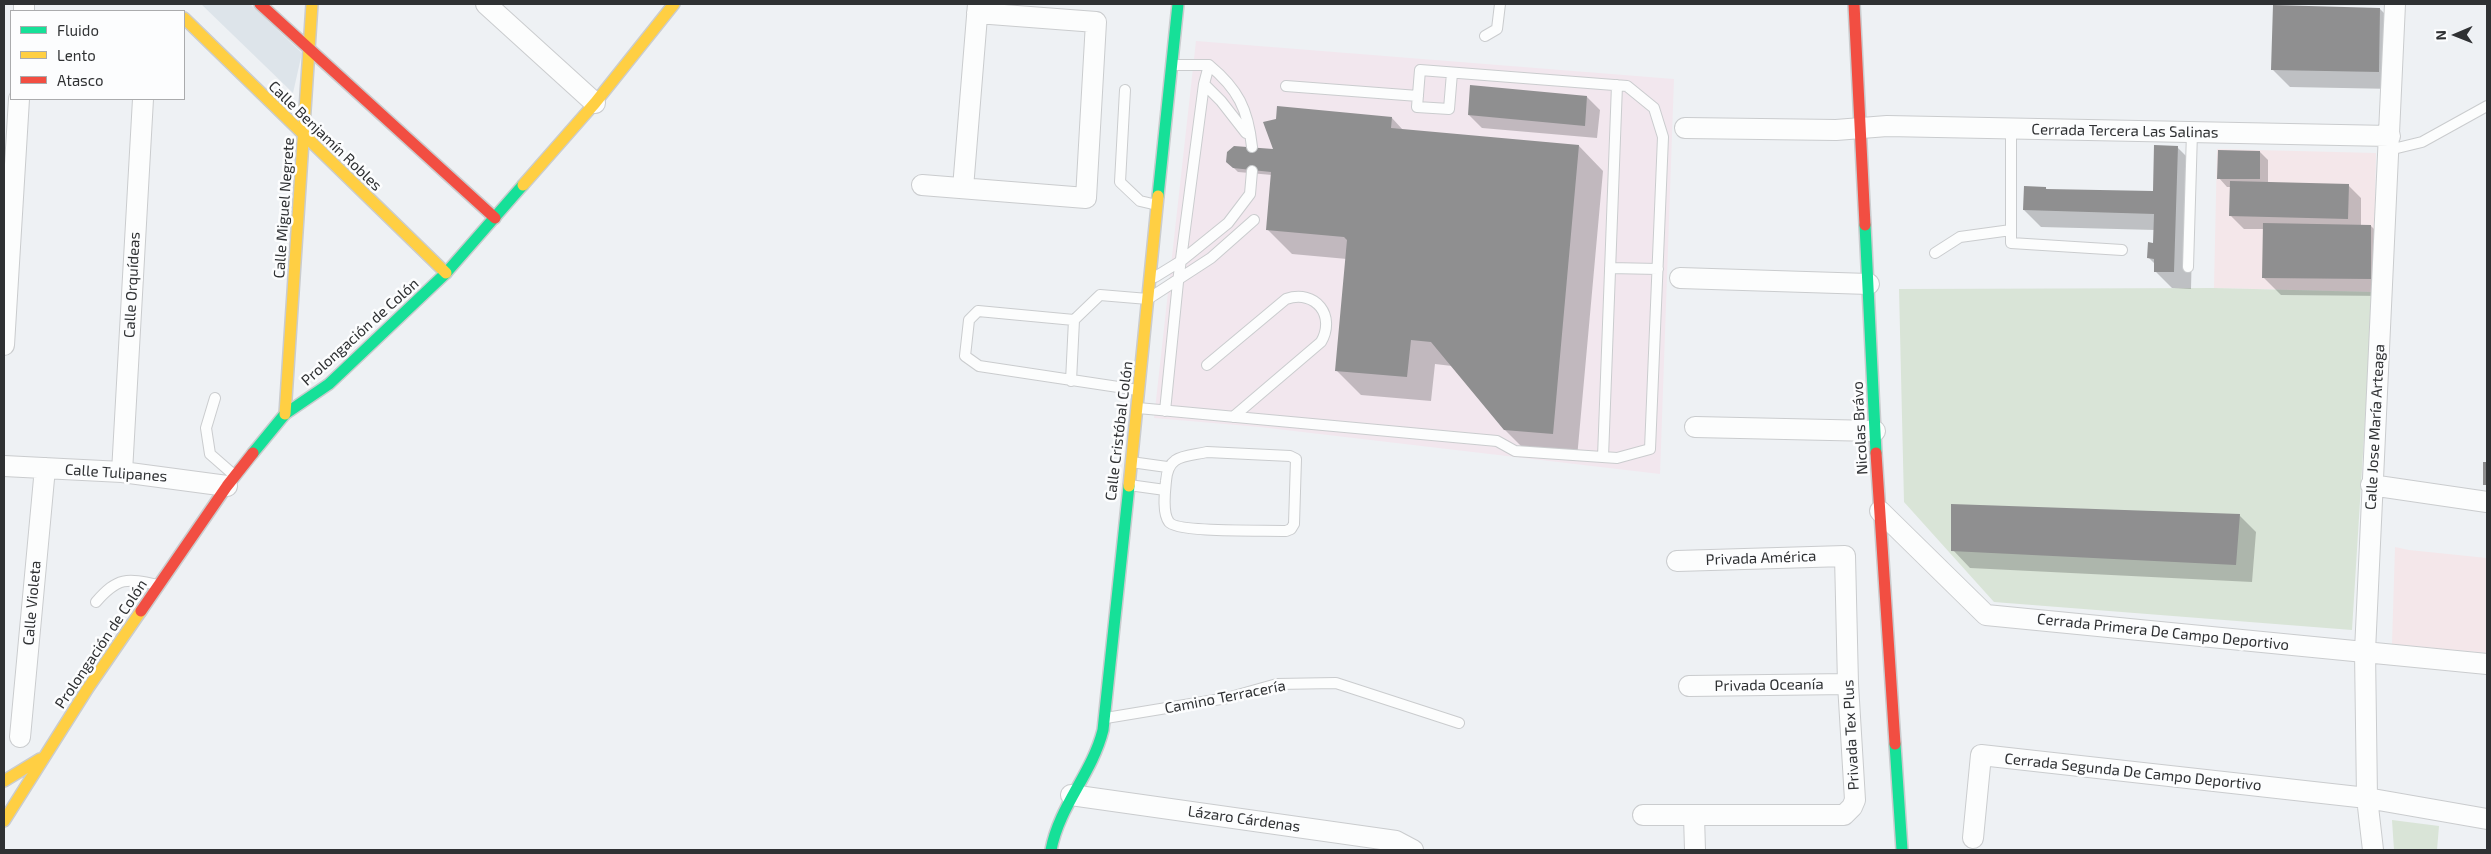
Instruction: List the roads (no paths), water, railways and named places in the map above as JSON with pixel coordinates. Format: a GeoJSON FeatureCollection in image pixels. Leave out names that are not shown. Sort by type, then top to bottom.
{"type":"FeatureCollection","features":[{"type":"Feature","properties":{"kind":"street"},"geometry":{"type":"LineString","coordinates":[[260,4],[495,218]]}},
{"type":"Feature","properties":{"kind":"street","name":"Calle Miguel Negrete"},"geometry":{"type":"LineString","coordinates":[[285,414],[312,4]]}},
{"type":"Feature","properties":{"kind":"street"},"geometry":{"type":"LineString","coordinates":[[486,4],[595,103]]}},
{"type":"Feature","properties":{"kind":"street","name":"Prolongación de Colón"},"geometry":{"type":"LineString","coordinates":[[4,821],[45,755],[159,585],[231,481],[285,414],[329,384],[446,274],[595,103],[674,4]]}},
{"type":"Feature","properties":{"kind":"street","name":"Calle Cristóbal Colón"},"geometry":{"type":"LineString","coordinates":[[1051,850],[1059,819],[1071,795],[1091,765],[1100,742],[1105,718],[1128,485],[1148,299],[1152,278],[1178,4]]}},
{"type":"Feature","properties":{"kind":"street","name":"Nicolas Brávo"},"geometry":{"type":"LineString","coordinates":[[1854,4],[1875,431],[1902,850]]}},
{"type":"Feature","properties":{"kind":"street","name":"Calle Jose María Arteaga"},"geometry":{"type":"LineString","coordinates":[[2373,850],[2367,798],[2364,651],[2390,143],[2395,4]]}},
{"type":"Feature","properties":{"kind":"street"},"geometry":{"type":"LineString","coordinates":[[922,184],[963,188],[1086,198],[1096,22],[978,8],[963,188]]}},
{"type":"Feature","properties":{"kind":"street","name":"Calle Benjamín Robles"},"geometry":{"type":"LineString","coordinates":[[185,19],[303,137],[446,274]]}},
{"type":"Feature","properties":{"kind":"street"},"geometry":{"type":"LineString","coordinates":[[4,345],[19,100]]}},
{"type":"Feature","properties":{"kind":"street","name":"Calle Orquídeas"},"geometry":{"type":"LineString","coordinates":[[122,472],[143,100]]}},
{"type":"Feature","properties":{"kind":"street","name":"Cerrada Tercera Las Salinas"},"geometry":{"type":"LineString","coordinates":[[1685,128],[1860,129],[1887,126],[2011,128],[2192,132],[2390,143]]}},
{"type":"Feature","properties":{"kind":"street"},"geometry":{"type":"LineString","coordinates":[[1680,278],[1869,284]]}},
{"type":"Feature","properties":{"kind":"street"},"geometry":{"type":"LineString","coordinates":[[1695,427],[1875,431]]}},
{"type":"Feature","properties":{"kind":"street","name":"Calle Tulipanes"},"geometry":{"type":"LineString","coordinates":[[4,466],[122,472],[231,481]]}},
{"type":"Feature","properties":{"kind":"street","name":"Calle Violeta"},"geometry":{"type":"LineString","coordinates":[[20,737],[45,468]]}},
{"type":"Feature","properties":{"kind":"street"},"geometry":{"type":"LineString","coordinates":[[2371,485],[2487,502]]}},
{"type":"Feature","properties":{"kind":"street","name":"Cerrada Primera De Campo Deportivo"},"geometry":{"type":"LineString","coordinates":[[1880,510],[1986,615],[2487,664]]}},
{"type":"Feature","properties":{"kind":"street","name":"Privada América"},"geometry":{"type":"LineString","coordinates":[[1677,561],[1845,556]]}},
{"type":"Feature","properties":{"kind":"street","name":"Privada Tex Plus"},"geometry":{"type":"LineString","coordinates":[[1694,816],[1844,815],[1855,800],[1848,684],[1845,556]]}},
{"type":"Feature","properties":{"kind":"street","name":"Privada Oceanía"},"geometry":{"type":"LineString","coordinates":[[1689,686],[1848,684]]}},
{"type":"Feature","properties":{"kind":"street"},"geometry":{"type":"LineString","coordinates":[[4,781],[45,755]]}},
{"type":"Feature","properties":{"kind":"street","name":"Cerrada Segunda De Campo Deportivo"},"geometry":{"type":"LineString","coordinates":[[1973,838],[1981,755],[2367,798]]}},
{"type":"Feature","properties":{"kind":"street","name":"Lázaro Cárdenas"},"geometry":{"type":"LineString","coordinates":[[1071,795],[1396,840],[1414,850]]}},
{"type":"Feature","properties":{"kind":"street"},"geometry":{"type":"LineString","coordinates":[[2367,798],[2487,819]]}},
{"type":"Feature","properties":{"kind":"street"},"geometry":{"type":"LineString","coordinates":[[1643,814],[1694,816],[1695,850]]}},
{"type":"Feature","properties":{"kind":"lane"},"geometry":{"type":"LineString","coordinates":[[1485,36],[1497,29],[1500,4]]}},
{"type":"Feature","properties":{"kind":"lane"},"geometry":{"type":"LineString","coordinates":[[1173,65],[1209,65],[1227,80],[1242,101],[1250,126],[1252,147]]}},
{"type":"Feature","properties":{"kind":"lane"},"geometry":{"type":"LineString","coordinates":[[1165,411],[1180,261],[1204,84],[1209,65]]}},
{"type":"Feature","properties":{"kind":"lane"},"geometry":{"type":"LineString","coordinates":[[1137,408],[1497,441],[1515,451],[1617,458],[1650,449],[1663,137],[1654,108],[1627,86],[1420,70],[1417,107],[1449,109],[1452,73]]}},
{"type":"Feature","properties":{"kind":"lane"},"geometry":{"type":"LineString","coordinates":[[1204,84],[1222,101],[1246,133]]}},
{"type":"Feature","properties":{"kind":"lane"},"geometry":{"type":"LineString","coordinates":[[1602,457],[1617,85]]}},
{"type":"Feature","properties":{"kind":"lane"},"geometry":{"type":"LineString","coordinates":[[1286,86],[1418,96]]}},
{"type":"Feature","properties":{"kind":"lane"},"geometry":{"type":"LineString","coordinates":[[1125,90],[1120,182],[1140,201],[1158,205]]}},
{"type":"Feature","properties":{"kind":"lane"},"geometry":{"type":"LineString","coordinates":[[2390,143],[2422,142],[2487,106]]}},
{"type":"Feature","properties":{"kind":"lane"},"geometry":{"type":"LineString","coordinates":[[2011,128],[2010,243],[2122,250]]}},
{"type":"Feature","properties":{"kind":"lane"},"geometry":{"type":"LineString","coordinates":[[2188,267],[2192,132]]}},
{"type":"Feature","properties":{"kind":"lane"},"geometry":{"type":"LineString","coordinates":[[1152,278],[1180,261],[1228,224],[1250,194],[1252,171]]}},
{"type":"Feature","properties":{"kind":"lane"},"geometry":{"type":"LineString","coordinates":[[1071,381],[1074,320],[1100,295],[1148,299],[1178,282],[1210,258],[1254,220]]}},
{"type":"Feature","properties":{"kind":"lane"},"geometry":{"type":"LineString","coordinates":[[1934,253],[1960,237],[2011,230]]}},
{"type":"Feature","properties":{"kind":"lane"},"geometry":{"type":"LineString","coordinates":[[1610,268],[1658,269]]}},
{"type":"Feature","properties":{"kind":"lane"},"geometry":{"type":"LineString","coordinates":[[1207,365],[1286,299],[1294,296],[1310,298],[1317,302],[1326,314],[1327,329],[1322,342],[1233,417]]}},
{"type":"Feature","properties":{"kind":"lane"},"geometry":{"type":"LineString","coordinates":[[1074,320],[978,311],[969,320],[965,356],[979,366],[1139,390]]}},
{"type":"Feature","properties":{"kind":"lane"},"geometry":{"type":"LineString","coordinates":[[215,398],[206,428],[210,454],[231,481]]}},
{"type":"Feature","properties":{"kind":"lane"},"geometry":{"type":"LineString","coordinates":[[1207,452],[1290,456],[1296,459],[1297,466],[1294,524],[1291,529],[1286,531],[1208,530],[1175,527],[1169,522],[1166,514],[1167,467],[1174,460],[1207,452]]}},
{"type":"Feature","properties":{"kind":"lane"},"geometry":{"type":"LineString","coordinates":[[1131,462],[1167,467]]}},
{"type":"Feature","properties":{"kind":"lane"},"geometry":{"type":"LineString","coordinates":[[1128,485],[1166,490]]}},
{"type":"Feature","properties":{"kind":"lane"},"geometry":{"type":"LineString","coordinates":[[96,602],[112,584],[135,580],[159,585]]}},
{"type":"Feature","properties":{"kind":"lane","name":"Camino Terracería"},"geometry":{"type":"LineString","coordinates":[[1105,718],[1227,698],[1277,684],[1336,683],[1459,723]]}}]}
